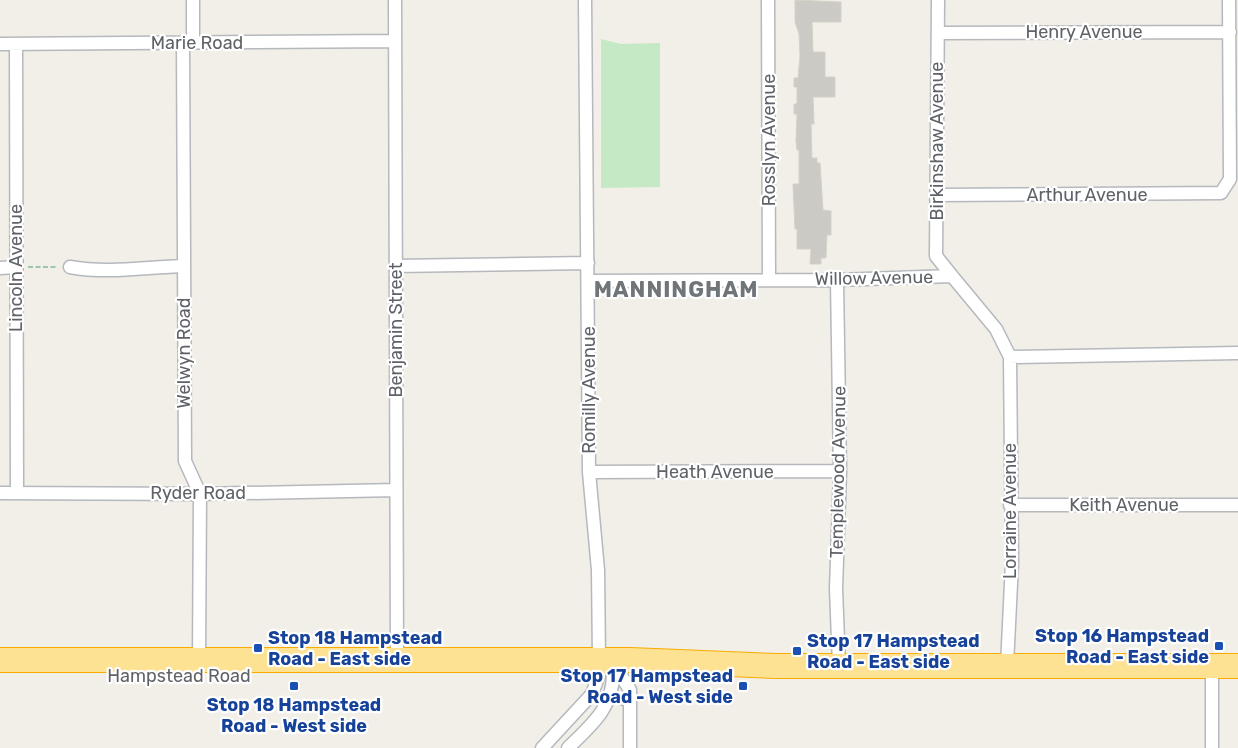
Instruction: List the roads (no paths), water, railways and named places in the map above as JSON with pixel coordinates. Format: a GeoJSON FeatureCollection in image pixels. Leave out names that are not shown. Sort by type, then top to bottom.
{"type":"FeatureCollection","features":[{"type":"Feature","properties":{"kind":"highway","name":"Hampstead Road"},"geometry":{"type":"LineString","coordinates":[[0,660],[199,668],[612,669],[839,665],[1238,666]]}},
{"type":"Feature","properties":{"kind":"highway","name":"Hampstead Road"},"geometry":{"type":"LineString","coordinates":[[0,676],[199,668]]}},
{"type":"Feature","properties":{"kind":"street","name":"Welwyn Road"},"geometry":{"type":"LineString","coordinates":[[193,0],[188,43],[184,266],[185,461],[200,494],[199,668]]}},
{"type":"Feature","properties":{"kind":"street","name":"Benjamin Street"},"geometry":{"type":"LineString","coordinates":[[394,0],[397,668]]}},
{"type":"Feature","properties":{"kind":"street","name":"Romilly Avenue"},"geometry":{"type":"LineString","coordinates":[[585,0],[589,281],[589,472],[598,570],[612,669],[610,701]]}},
{"type":"Feature","properties":{"kind":"street","name":"Rosslyn Avenue"},"geometry":{"type":"LineString","coordinates":[[768,0],[769,280]]}},
{"type":"Feature","properties":{"kind":"street","name":"Birkinshaw Avenue"},"geometry":{"type":"LineString","coordinates":[[938,0],[936,256],[952,276]]}},
{"type":"Feature","properties":{"kind":"street"},"geometry":{"type":"LineString","coordinates":[[1229,0],[1234,87]]}},
{"type":"Feature","properties":{"kind":"street","name":"Henry Avenue"},"geometry":{"type":"LineString","coordinates":[[938,33],[1230,32]]}},
{"type":"Feature","properties":{"kind":"street","name":"Marie Road"},"geometry":{"type":"LineString","coordinates":[[0,44],[395,42]]}},
{"type":"Feature","properties":{"kind":"street","name":"Lincoln Avenue"},"geometry":{"type":"LineString","coordinates":[[16,44],[17,493]]}},
{"type":"Feature","properties":{"kind":"street","name":"Arthur Avenue"},"geometry":{"type":"LineString","coordinates":[[936,195],[1221,193],[1230,180],[1234,87]]}},
{"type":"Feature","properties":{"kind":"street"},"geometry":{"type":"LineString","coordinates":[[395,266],[588,263]]}},
{"type":"Feature","properties":{"kind":"street"},"geometry":{"type":"LineString","coordinates":[[70,267],[116,272],[145,267],[184,266]]}},
{"type":"Feature","properties":{"kind":"street"},"geometry":{"type":"LineString","coordinates":[[0,268],[16,267]]}},
{"type":"Feature","properties":{"kind":"street","name":"Willow Avenue"},"geometry":{"type":"LineString","coordinates":[[589,281],[837,280],[952,276],[996,329],[1010,357]]}},
{"type":"Feature","properties":{"kind":"street","name":"Templewood Avenue"},"geometry":{"type":"LineString","coordinates":[[837,280],[840,471],[836,568],[839,665]]}},
{"type":"Feature","properties":{"kind":"street"},"geometry":{"type":"LineString","coordinates":[[1010,357],[1238,353]]}},
{"type":"Feature","properties":{"kind":"street","name":"Lorraine Avenue"},"geometry":{"type":"LineString","coordinates":[[1007,665],[1012,563],[1010,357]]}},
{"type":"Feature","properties":{"kind":"street","name":"Heath Avenue"},"geometry":{"type":"LineString","coordinates":[[589,472],[840,471]]}},
{"type":"Feature","properties":{"kind":"street","name":"Ryder Road"},"geometry":{"type":"LineString","coordinates":[[0,493],[200,494],[396,490]]}},
{"type":"Feature","properties":{"kind":"street","name":"Keith Avenue"},"geometry":{"type":"LineString","coordinates":[[1010,505],[1238,505]]}},
{"type":"Feature","properties":{"kind":"street"},"geometry":{"type":"LineString","coordinates":[[1212,666],[1212,748]]}},
{"type":"Feature","properties":{"kind":"street"},"geometry":{"type":"LineString","coordinates":[[542,748],[592,694],[612,669],[630,690],[630,748]]}},
{"type":"Feature","properties":{"kind":"street"},"geometry":{"type":"LineString","coordinates":[[568,748],[590,726],[610,701]]}},
{"type":"Feature","properties":{"kind":"lane"},"geometry":{"type":"LineString","coordinates":[[610,701],[618,700],[630,704]]}},
{"type":"Feature","properties":{"kind":"place","name":"Stop 16 Hampstead Road - East side"},"geometry":{"type":"Point","coordinates":[1219,646]}},
{"type":"Feature","properties":{"kind":"place","name":"Stop 18 Hampstead Road - East side"},"geometry":{"type":"Point","coordinates":[258,648]}},
{"type":"Feature","properties":{"kind":"place","name":"Stop 17 Hampstead Road - East side"},"geometry":{"type":"Point","coordinates":[797,651]}},
{"type":"Feature","properties":{"kind":"place","name":"Stop 18 Hampstead Road - West side"},"geometry":{"type":"Point","coordinates":[294,686]}},
{"type":"Feature","properties":{"kind":"place","name":"Stop 17 Hampstead Road - West side"},"geometry":{"type":"Point","coordinates":[743,686]}},
{"type":"Feature","properties":{"kind":"district","name":"MANNINGHAM"},"geometry":{"type":"Point","coordinates":[676,289]}}]}
